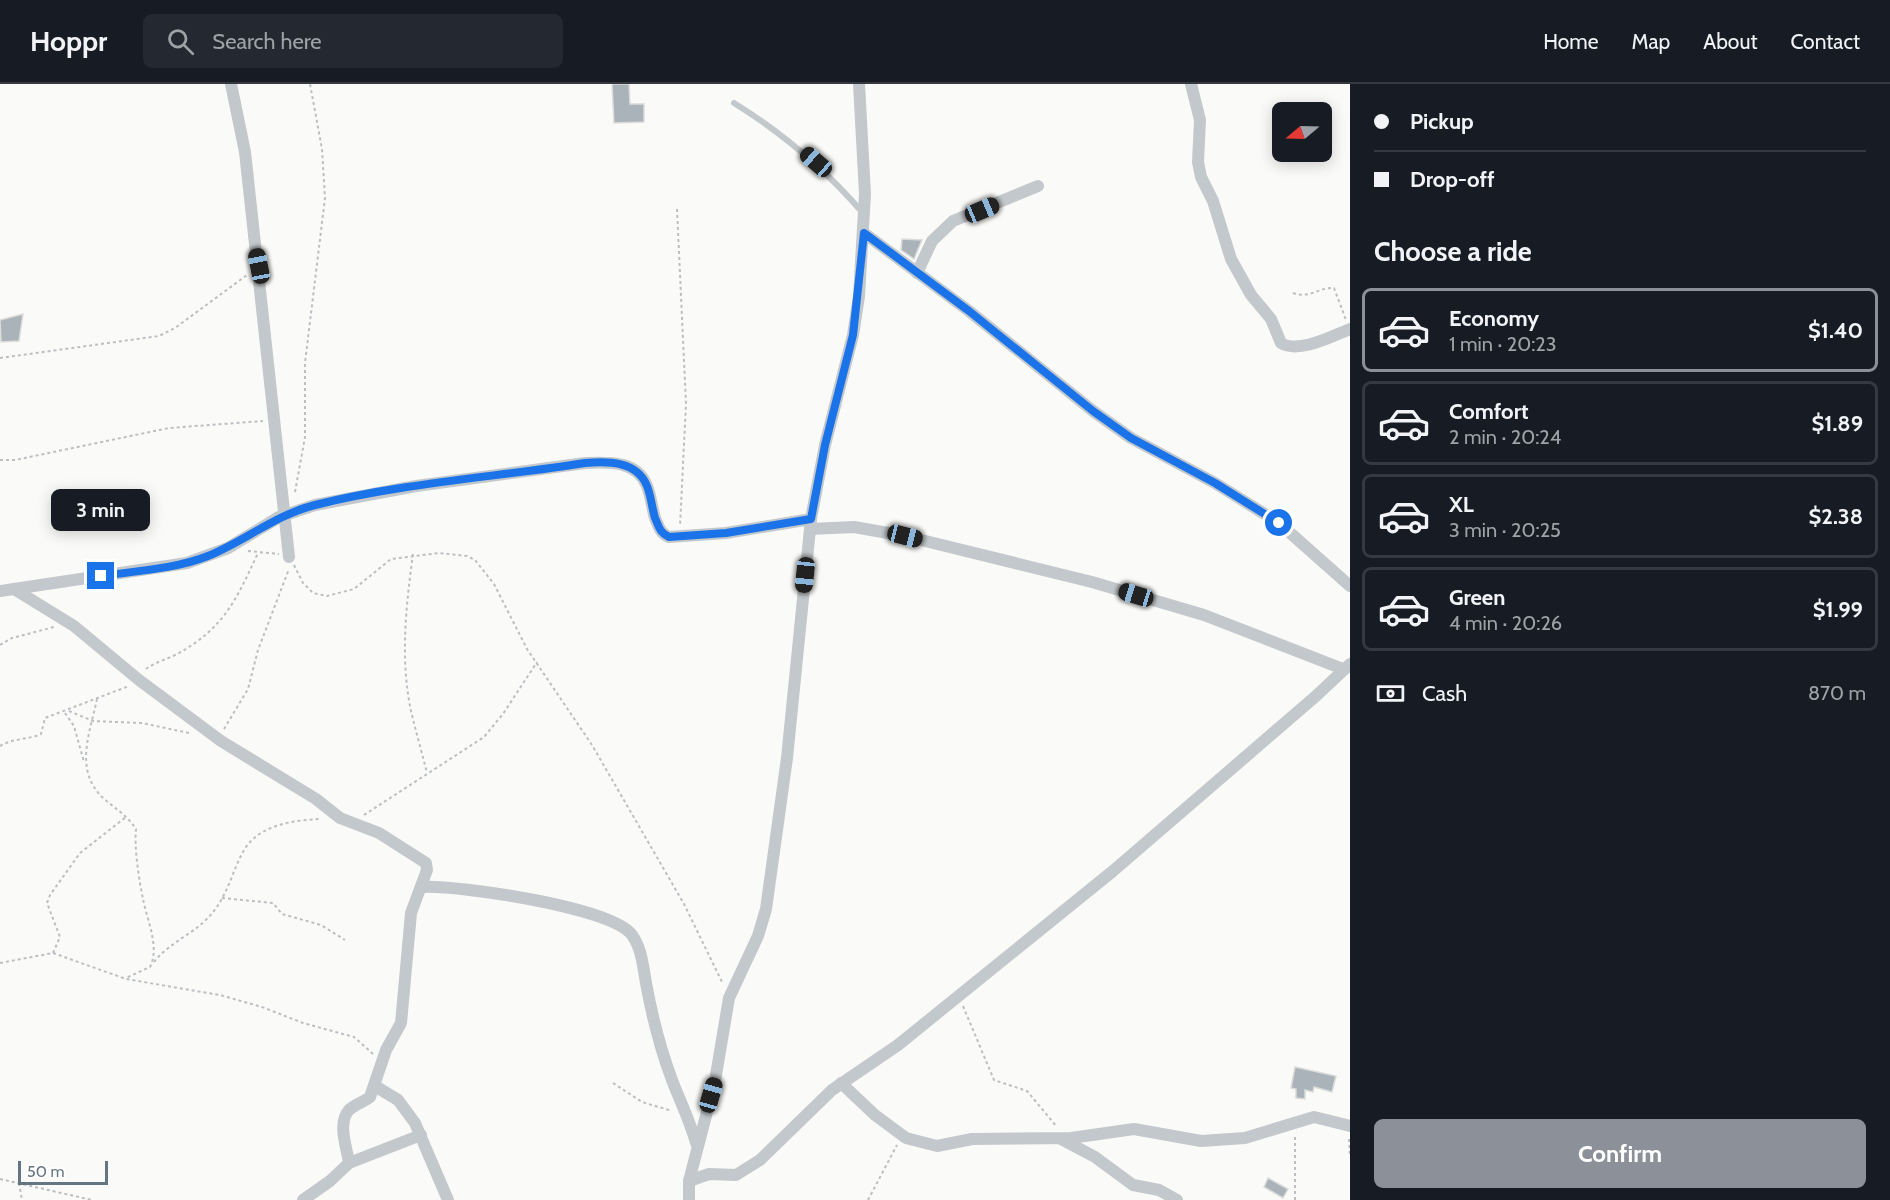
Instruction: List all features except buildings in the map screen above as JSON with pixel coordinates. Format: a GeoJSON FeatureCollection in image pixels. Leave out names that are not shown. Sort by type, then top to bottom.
{"type":"FeatureCollection","features":[{"type":"Feature","properties":{"kind":"street"},"geometry":{"type":"LineString","coordinates":[[231,84],[242,131],[259,266],[289,557]]}},
{"type":"Feature","properties":{"kind":"street"},"geometry":{"type":"LineString","coordinates":[[689,1200],[689,1181],[715,1081],[729,998],[758,936],[766,909],[787,758],[810,524],[825,445],[853,335],[865,214],[859,84]]}},
{"type":"Feature","properties":{"kind":"street"},"geometry":{"type":"LineString","coordinates":[[1191,84],[1200,120],[1198,153],[1201,177],[1213,201],[1231,259],[1251,295],[1271,319],[1281,343],[1290,347],[1303,345],[1349,326]]}},
{"type":"Feature","properties":{"kind":"street"},"geometry":{"type":"LineString","coordinates":[[917,273],[932,241],[953,221],[1038,186]]}},
{"type":"Feature","properties":{"kind":"street"},"geometry":{"type":"LineString","coordinates":[[864,233],[1093,411],[1131,438],[1206,478],[1279,523],[1350,586]]}},
{"type":"Feature","properties":{"kind":"street"},"geometry":{"type":"LineString","coordinates":[[0,591],[187,563],[228,548],[283,512],[366,494],[585,463],[610,462],[629,466],[641,475],[648,487],[660,530],[669,537],[810,524],[854,527],[905,536],[1092,582],[1204,615],[1347,666],[1307,704],[1113,871],[879,1060],[841,1083],[747,1171],[735,1175],[709,1174],[689,1181]]}},
{"type":"Feature","properties":{"kind":"street"},"geometry":{"type":"LineString","coordinates":[[14,589],[68,622],[109,652],[139,680],[216,738],[316,799],[345,820],[379,833],[424,860],[428,866],[411,913],[407,936],[401,1023],[382,1062],[370,1097],[352,1107],[344,1118],[343,1126],[350,1163]]}},
{"type":"Feature","properties":{"kind":"street"},"geometry":{"type":"LineString","coordinates":[[422,887],[437,886],[491,893],[566,907],[610,922],[631,933],[641,954],[659,1043],[697,1144]]}},
{"type":"Feature","properties":{"kind":"street"},"geometry":{"type":"LineString","coordinates":[[841,1083],[875,1115],[906,1138],[937,1146],[972,1139],[1061,1137],[1134,1130],[1201,1141],[1245,1138],[1314,1117],[1350,1126]]}},
{"type":"Feature","properties":{"kind":"street"},"geometry":{"type":"LineString","coordinates":[[375,1086],[398,1100],[421,1135],[448,1200]]}},
{"type":"Feature","properties":{"kind":"street"},"geometry":{"type":"LineString","coordinates":[[303,1200],[350,1163],[421,1135]]}},
{"type":"Feature","properties":{"kind":"street"},"geometry":{"type":"LineString","coordinates":[[1061,1137],[1095,1157],[1133,1185],[1158,1190],[1177,1200]]}},
{"type":"Feature","properties":{"kind":"lane"},"geometry":{"type":"LineString","coordinates":[[734,103],[794,143],[837,183],[865,214]]}},
{"type":"Feature","properties":{"kind":"path"},"geometry":{"type":"LineString","coordinates":[[283,512],[297,485],[305,437],[306,354],[325,198],[322,149],[310,84]]}},
{"type":"Feature","properties":{"kind":"path"},"geometry":{"type":"LineString","coordinates":[[677,210],[686,404],[679,537]]}},
{"type":"Feature","properties":{"kind":"path"},"geometry":{"type":"LineString","coordinates":[[0,358],[159,336],[176,328],[218,299],[259,266]]}},
{"type":"Feature","properties":{"kind":"path"},"geometry":{"type":"LineString","coordinates":[[1293,293],[1306,296],[1324,288],[1334,288],[1349,326]]}},
{"type":"Feature","properties":{"kind":"path"},"geometry":{"type":"LineString","coordinates":[[0,460],[15,460],[169,428],[274,420]]}},
{"type":"Feature","properties":{"kind":"path"},"geometry":{"type":"LineString","coordinates":[[228,548],[289,557]]}},
{"type":"Feature","properties":{"kind":"path"},"geometry":{"type":"LineString","coordinates":[[0,746],[17,739],[41,734],[45,718],[69,711],[139,680],[146,669],[179,653],[230,610],[259,552]]}},
{"type":"Feature","properties":{"kind":"path"},"geometry":{"type":"LineString","coordinates":[[216,738],[231,720],[248,689],[258,651],[292,562],[303,583],[314,593],[327,596],[354,590],[391,559],[414,554],[454,554],[475,560],[494,584],[518,633],[592,745],[684,904],[729,998]]}},
{"type":"Feature","properties":{"kind":"path"},"geometry":{"type":"LineString","coordinates":[[414,554],[406,610],[406,675],[411,709],[427,773]]}},
{"type":"Feature","properties":{"kind":"path"},"geometry":{"type":"LineString","coordinates":[[0,645],[12,638],[68,622]]}},
{"type":"Feature","properties":{"kind":"path"},"geometry":{"type":"LineString","coordinates":[[126,979],[150,967],[159,955],[199,927],[222,898],[247,845],[264,833],[295,819],[345,820],[427,773],[490,731],[537,662]]}},
{"type":"Feature","properties":{"kind":"path"},"geometry":{"type":"LineString","coordinates":[[85,765],[97,699]]}},
{"type":"Feature","properties":{"kind":"path"},"geometry":{"type":"LineString","coordinates":[[69,711],[93,721],[142,723],[190,733]]}},
{"type":"Feature","properties":{"kind":"path"},"geometry":{"type":"LineString","coordinates":[[65,712],[74,726],[85,765],[95,789],[136,829],[142,896],[153,943],[154,958],[150,967]]}},
{"type":"Feature","properties":{"kind":"path"},"geometry":{"type":"LineString","coordinates":[[53,953],[60,937],[47,903],[50,896],[80,853],[126,817]]}},
{"type":"Feature","properties":{"kind":"path"},"geometry":{"type":"LineString","coordinates":[[222,898],[273,903],[282,914],[321,925],[345,940]]}},
{"type":"Feature","properties":{"kind":"path"},"geometry":{"type":"LineString","coordinates":[[0,963],[53,953],[126,979],[220,995],[262,1007],[303,1023],[345,1033],[354,1037],[382,1062]]}},
{"type":"Feature","properties":{"kind":"path"},"geometry":{"type":"LineString","coordinates":[[957,996],[975,1029],[994,1080],[1027,1091],[1061,1137]]}},
{"type":"Feature","properties":{"kind":"path"},"geometry":{"type":"LineString","coordinates":[[613,1083],[642,1102],[688,1117]]}},
{"type":"Feature","properties":{"kind":"path"},"geometry":{"type":"LineString","coordinates":[[1295,1123],[1295,1200]]}},
{"type":"Feature","properties":{"kind":"path"},"geometry":{"type":"LineString","coordinates":[[1350,1134],[1347,1144],[1350,1156]]}},
{"type":"Feature","properties":{"kind":"path"},"geometry":{"type":"LineString","coordinates":[[868,1200],[891,1152],[906,1138]]}},
{"type":"Feature","properties":{"kind":"path"},"geometry":{"type":"LineString","coordinates":[[0,1179],[92,1200]]}},
{"type":"Feature","properties":{"kind":"path"},"geometry":{"type":"LineString","coordinates":[[19,1183],[22,1200]]}},
{"type":"Feature","properties":{"kind":"route"},"geometry":{"type":"LineString","coordinates":[[101,576],[200,560],[228,548],[279,517],[315,505],[416,486],[585,463],[610,462],[629,466],[641,475],[648,487],[651,507],[660,530],[669,537],[726,533],[811,519],[825,445],[853,335],[864,233],[969,311],[1093,411],[1131,438],[1161,452],[1215,483],[1279,523]]}}]}
